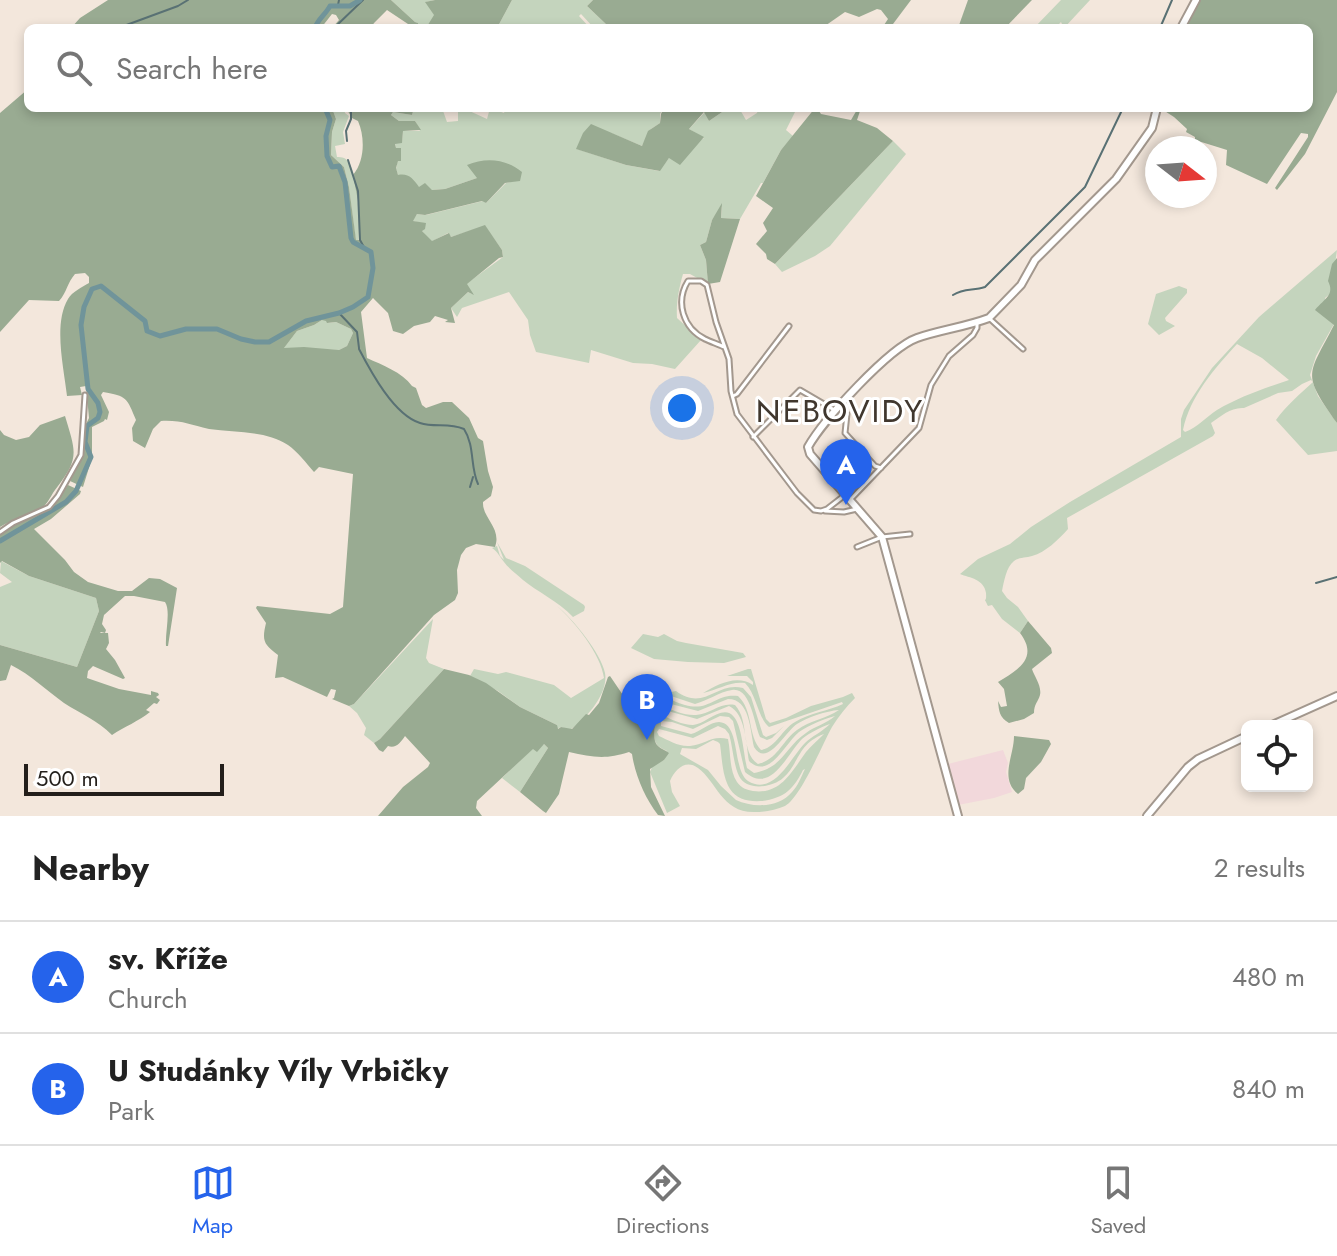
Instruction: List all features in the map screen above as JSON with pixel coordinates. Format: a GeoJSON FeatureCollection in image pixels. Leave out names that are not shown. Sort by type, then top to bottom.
{"type":"FeatureCollection","features":[{"type":"Feature","properties":{"kind":"street"},"geometry":{"type":"LineString","coordinates":[[1183,24],[1196,0]]}},
{"type":"Feature","properties":{"kind":"street"},"geometry":{"type":"LineString","coordinates":[[958,816],[882,537],[808,447],[838,408],[875,369],[915,339],[989,318],[1021,285],[1035,260],[1116,179],[1152,128],[1156,112]]}},
{"type":"Feature","properties":{"kind":"street"},"geometry":{"type":"LineString","coordinates":[[724,347],[700,336],[684,320],[681,301],[688,281],[701,281],[707,285],[729,359],[737,414],[753,437],[814,510],[844,512],[858,509]]}},
{"type":"Feature","properties":{"kind":"street"},"geometry":{"type":"LineString","coordinates":[[989,318],[1023,349]]}},
{"type":"Feature","properties":{"kind":"street"},"geometry":{"type":"LineString","coordinates":[[821,511],[848,498],[919,428],[931,385],[949,356],[973,335],[977,323]]}},
{"type":"Feature","properties":{"kind":"street"},"geometry":{"type":"LineString","coordinates":[[733,396],[789,326]]}},
{"type":"Feature","properties":{"kind":"street"},"geometry":{"type":"LineString","coordinates":[[1006,347],[1012,339]]}},
{"type":"Feature","properties":{"kind":"street"},"geometry":{"type":"LineString","coordinates":[[753,437],[800,390],[847,414],[845,433],[875,466],[881,468]]}},
{"type":"Feature","properties":{"kind":"street"},"geometry":{"type":"LineString","coordinates":[[0,532],[49,507],[58,496],[81,455],[85,395]]}},
{"type":"Feature","properties":{"kind":"street"},"geometry":{"type":"LineString","coordinates":[[857,547],[882,537],[910,534]]}},
{"type":"Feature","properties":{"kind":"street"},"geometry":{"type":"LineString","coordinates":[[1283,720],[1337,696]]}},
{"type":"Feature","properties":{"kind":"street"},"geometry":{"type":"LineString","coordinates":[[1147,816],[1188,767],[1241,739]]}},
{"type":"Feature","properties":{"kind":"shaded area"},"geometry":{"type":"Polygon","coordinates":[[[1003,750],[1012,792],[958,805],[948,764],[1003,750]]]}},
{"type":"Feature","properties":{"kind":"green space"},"geometry":{"type":"Polygon","coordinates":[[[108,0],[391,0],[418,24],[408,24],[387,10],[373,24],[336,24],[339,20],[332,14],[324,24],[75,24],[108,0]]]}},
{"type":"Feature","properties":{"kind":"green space"},"geometry":{"type":"Polygon","coordinates":[[[391,0],[435,0],[426,2],[435,16],[429,24],[415,22],[391,0]]]}},
{"type":"Feature","properties":{"kind":"green space"},"geometry":{"type":"Polygon","coordinates":[[[512,0],[593,0],[587,6],[606,24],[590,24],[581,14],[579,16],[586,24],[499,24],[512,0]]]}},
{"type":"Feature","properties":{"kind":"green space"},"geometry":{"type":"Polygon","coordinates":[[[512,0],[499,24],[428,24],[434,15],[425,2],[512,0]]]}},
{"type":"Feature","properties":{"kind":"green space"},"geometry":{"type":"Polygon","coordinates":[[[593,0],[911,0],[893,24],[885,24],[888,19],[877,9],[859,17],[845,12],[828,24],[606,24],[587,6],[593,0]]]}},
{"type":"Feature","properties":{"kind":"green space"},"geometry":{"type":"Polygon","coordinates":[[[968,0],[1032,0],[1009,24],[959,24],[968,0]]]}},
{"type":"Feature","properties":{"kind":"green space"},"geometry":{"type":"Polygon","coordinates":[[[1061,0],[1090,0],[1068,24],[1038,24],[1061,0]]]}},
{"type":"Feature","properties":{"kind":"green space"},"geometry":{"type":"Polygon","coordinates":[[[1199,0],[1337,0],[1337,92],[1305,154],[1277,190],[1275,188],[1308,134],[1301,133],[1267,184],[1226,165],[1227,150],[1217,147],[1217,136],[1193,136],[1166,112],[1313,112],[1313,24],[1187,24],[1199,0]]]}},
{"type":"Feature","properties":{"kind":"green space"},"geometry":{"type":"Polygon","coordinates":[[[24,92],[24,112],[333,112],[336,119],[331,155],[344,167],[356,240],[359,240],[358,201],[353,175],[360,163],[363,141],[358,121],[348,112],[393,112],[391,115],[399,121],[415,121],[421,130],[403,131],[402,143],[395,144],[396,148],[401,148],[401,161],[398,161],[396,168],[398,175],[408,176],[419,187],[425,183],[432,190],[445,189],[477,178],[467,165],[481,161],[503,162],[522,172],[520,181],[505,183],[486,203],[482,201],[425,215],[417,214],[413,221],[426,223],[422,231],[432,241],[449,233],[451,237],[485,225],[502,250],[503,257],[467,284],[474,295],[468,292],[451,308],[455,323],[435,316],[430,322],[414,326],[403,334],[393,331],[388,313],[373,298],[361,312],[367,358],[391,369],[416,388],[426,408],[452,402],[469,418],[478,438],[483,441],[493,487],[491,496],[483,502],[496,540],[495,547],[476,544],[466,548],[457,570],[458,593],[455,600],[434,615],[349,706],[332,699],[336,690],[331,689],[327,697],[283,677],[275,678],[278,655],[265,641],[266,623],[256,608],[330,614],[343,607],[353,474],[319,467],[314,472],[292,448],[270,437],[175,421],[161,421],[153,429],[145,448],[133,441],[132,428],[136,420],[128,403],[122,397],[103,392],[101,395],[109,412],[107,420],[92,427],[92,458],[83,487],[70,481],[83,455],[85,426],[89,418],[86,386],[80,387],[82,395],[67,396],[60,333],[68,299],[89,283],[89,277],[85,273],[75,274],[59,301],[29,300],[0,332],[0,113],[24,92]],[[322,320],[297,331],[284,348],[339,350],[347,346],[353,333],[351,329],[336,322],[322,320]]]}},
{"type":"Feature","properties":{"kind":"green space"},"geometry":{"type":"Polygon","coordinates":[[[333,112],[345,112],[349,116],[343,132],[345,144],[335,146],[337,157],[349,163],[356,183],[359,241],[356,240],[344,167],[331,155],[336,119],[333,112]]]}},
{"type":"Feature","properties":{"kind":"green space"},"geometry":{"type":"Polygon","coordinates":[[[393,112],[412,115],[413,112],[443,112],[447,122],[458,121],[458,112],[472,112],[487,119],[489,112],[661,112],[660,123],[651,129],[642,146],[611,133],[577,149],[626,165],[659,171],[669,158],[704,138],[689,129],[705,112],[709,121],[722,112],[741,112],[746,120],[757,112],[795,112],[786,130],[793,136],[781,150],[740,219],[721,218],[722,206],[712,220],[706,242],[700,245],[706,260],[708,284],[690,274],[683,274],[677,318],[701,340],[675,369],[633,363],[591,350],[589,363],[536,352],[528,320],[509,292],[462,308],[457,317],[451,308],[468,292],[472,294],[466,284],[503,257],[502,250],[485,226],[451,237],[448,233],[431,242],[422,231],[422,223],[412,221],[417,214],[426,215],[483,201],[486,203],[506,183],[514,181],[477,178],[432,190],[419,188],[398,175],[396,169],[400,148],[396,149],[395,143],[402,141],[403,131],[420,131],[415,121],[399,121],[391,115],[393,112]]]}},
{"type":"Feature","properties":{"kind":"green space"},"geometry":{"type":"Polygon","coordinates":[[[704,112],[689,129],[704,137],[680,165],[669,158],[660,171],[626,165],[576,149],[591,124],[642,146],[648,131],[660,123],[661,114],[704,112]]]}},
{"type":"Feature","properties":{"kind":"green space"},"geometry":{"type":"Polygon","coordinates":[[[704,112],[722,112],[709,121],[704,112]]]}},
{"type":"Feature","properties":{"kind":"green space"},"geometry":{"type":"Polygon","coordinates":[[[812,112],[851,120],[856,112],[860,112],[857,120],[877,128],[893,141],[775,264],[756,244],[767,231],[763,223],[773,208],[756,196],[781,150],[812,112]]]}},
{"type":"Feature","properties":{"kind":"green space"},"geometry":{"type":"Polygon","coordinates":[[[893,141],[906,154],[830,246],[782,272],[775,264],[893,141]]]}},
{"type":"Feature","properties":{"kind":"green space"},"geometry":{"type":"Polygon","coordinates":[[[722,203],[721,218],[740,219],[720,282],[708,284],[706,260],[700,245],[706,242],[712,220],[722,203]]]}},
{"type":"Feature","properties":{"kind":"green space"},"geometry":{"type":"Polygon","coordinates":[[[237,221],[244,232],[214,281],[201,289],[198,287],[210,255],[223,239],[222,234],[237,221]]]}},
{"type":"Feature","properties":{"kind":"green space"},"geometry":{"type":"Polygon","coordinates":[[[1337,250],[1331,293],[1325,298],[1334,324],[1316,356],[1310,375],[1312,381],[1292,391],[1278,393],[1222,415],[1211,423],[1215,433],[1213,436],[1067,518],[1068,529],[1052,545],[1030,557],[1014,561],[1007,571],[1002,591],[1028,621],[1020,633],[1002,619],[992,605],[988,606],[982,585],[960,574],[978,559],[1010,544],[1070,502],[1181,437],[1184,410],[1212,368],[1259,317],[1337,250]],[[1237,344],[1197,394],[1183,430],[1190,430],[1234,401],[1289,380],[1262,358],[1237,344]]]}},
{"type":"Feature","properties":{"kind":"green space"},"geometry":{"type":"Polygon","coordinates":[[[1337,258],[1337,423],[1318,393],[1312,374],[1334,325],[1315,310],[1330,293],[1328,281],[1332,264],[1337,258]]]}},
{"type":"Feature","properties":{"kind":"green space"},"geometry":{"type":"Polygon","coordinates":[[[1179,286],[1187,289],[1187,293],[1165,318],[1175,326],[1159,335],[1148,324],[1156,294],[1179,286]]]}},
{"type":"Feature","properties":{"kind":"green space"},"geometry":{"type":"Polygon","coordinates":[[[322,320],[351,329],[353,333],[347,346],[339,350],[283,349],[297,331],[322,320]]]}},
{"type":"Feature","properties":{"kind":"green space"},"geometry":{"type":"Polygon","coordinates":[[[1313,382],[1318,396],[1337,423],[1337,451],[1308,455],[1276,420],[1313,382]]]}},
{"type":"Feature","properties":{"kind":"green space"},"geometry":{"type":"Polygon","coordinates":[[[65,416],[74,455],[69,470],[43,507],[0,527],[0,430],[16,440],[29,437],[40,425],[65,416]]]}},
{"type":"Feature","properties":{"kind":"green space"},"geometry":{"type":"Polygon","coordinates":[[[68,485],[81,491],[80,494],[34,529],[74,572],[88,582],[118,591],[132,591],[149,578],[160,579],[177,588],[168,646],[165,602],[125,596],[104,615],[102,624],[105,633],[108,633],[109,643],[106,649],[125,678],[93,666],[87,678],[119,689],[151,695],[151,691],[158,693],[156,697],[160,700],[146,710],[150,712],[146,715],[112,735],[11,665],[6,680],[0,681],[0,645],[77,667],[99,611],[96,598],[29,576],[2,561],[0,563],[0,534],[14,524],[50,509],[68,485]]]}},
{"type":"Feature","properties":{"kind":"green space"},"geometry":{"type":"Polygon","coordinates":[[[497,542],[506,558],[525,566],[584,605],[584,611],[573,617],[523,580],[492,548],[497,546],[504,560],[497,542]]]}},
{"type":"Feature","properties":{"kind":"green space"},"geometry":{"type":"Polygon","coordinates":[[[1,561],[29,576],[96,598],[99,611],[77,667],[0,645],[0,587],[12,582],[0,573],[1,561]]]}},
{"type":"Feature","properties":{"kind":"green space"},"geometry":{"type":"Polygon","coordinates":[[[557,606],[586,637],[598,656],[605,673],[605,681],[600,698],[570,730],[557,729],[557,725],[520,707],[470,676],[474,669],[498,674],[506,672],[554,685],[571,698],[604,678],[598,659],[586,639],[557,606]]]}},
{"type":"Feature","properties":{"kind":"green space"},"geometry":{"type":"Polygon","coordinates":[[[433,619],[426,658],[429,663],[444,669],[374,743],[364,735],[366,728],[349,706],[433,619]]]}},
{"type":"Feature","properties":{"kind":"green space"},"geometry":{"type":"Polygon","coordinates":[[[1028,621],[1052,653],[1032,669],[1040,692],[1034,713],[1009,723],[999,711],[998,701],[1001,707],[1007,706],[1004,689],[998,682],[1019,668],[1027,656],[1020,633],[1028,621]]]}},
{"type":"Feature","properties":{"kind":"green space"},"geometry":{"type":"Polygon","coordinates":[[[643,634],[658,637],[664,634],[677,641],[743,653],[746,657],[724,663],[654,659],[631,648],[643,634]]]}},
{"type":"Feature","properties":{"kind":"green space"},"geometry":{"type":"Polygon","coordinates":[[[444,669],[486,683],[520,707],[557,725],[558,729],[572,729],[586,714],[589,715],[599,703],[610,676],[629,704],[661,694],[654,736],[658,746],[669,753],[650,769],[651,787],[665,816],[658,815],[649,801],[629,752],[599,757],[569,752],[559,794],[546,813],[520,792],[548,748],[544,744],[537,752],[533,749],[477,801],[476,808],[482,816],[378,816],[403,787],[430,763],[405,736],[383,752],[374,743],[444,669]]]}},
{"type":"Feature","properties":{"kind":"green space"},"geometry":{"type":"Polygon","coordinates":[[[751,669],[766,719],[770,723],[852,693],[855,698],[832,727],[804,782],[785,806],[759,812],[735,808],[721,796],[705,774],[694,765],[685,765],[670,781],[680,806],[667,813],[650,772],[653,765],[664,760],[667,751],[658,746],[654,739],[661,694],[676,691],[695,698],[725,688],[743,688],[751,697],[763,735],[766,737],[776,733],[784,726],[772,738],[767,740],[760,737],[748,700],[738,691],[727,691],[695,704],[667,697],[680,703],[701,706],[724,697],[738,696],[746,709],[761,750],[800,719],[843,704],[769,727],[745,683],[729,684],[703,693],[734,680],[753,685],[747,676],[727,676],[751,669]],[[728,699],[698,711],[667,703],[664,706],[692,715],[725,705],[735,705],[740,712],[745,736],[739,716],[729,706],[697,719],[664,710],[662,715],[693,725],[719,713],[730,713],[739,727],[747,768],[754,773],[771,767],[809,731],[835,716],[799,732],[777,758],[763,766],[749,761],[746,742],[752,759],[758,764],[765,762],[792,734],[839,710],[797,724],[765,753],[754,747],[748,717],[735,700],[728,699]],[[720,716],[693,729],[661,721],[661,726],[691,734],[716,722],[726,724],[734,738],[743,775],[757,785],[774,780],[805,743],[830,724],[802,739],[778,770],[763,779],[745,772],[733,721],[729,717],[720,716]],[[718,726],[693,738],[659,729],[659,736],[686,746],[717,738],[728,739],[734,777],[742,787],[753,791],[771,789],[785,780],[824,734],[804,748],[783,778],[772,784],[753,786],[739,776],[729,734],[725,729],[718,726]],[[713,740],[696,749],[682,748],[680,754],[708,770],[736,800],[750,804],[773,804],[787,797],[805,769],[782,795],[749,801],[735,795],[727,784],[718,742],[713,740]]]}},
{"type":"Feature","properties":{"kind":"green space"},"geometry":{"type":"Polygon","coordinates":[[[1014,736],[1049,740],[1051,744],[1018,794],[1012,788],[1008,774],[1014,736]]]}},
{"type":"Feature","properties":{"kind":"green space"},"geometry":{"type":"Polygon","coordinates":[[[544,744],[548,748],[520,792],[502,778],[533,748],[544,744]]]}},
{"type":"Feature","properties":{"kind":"waterway"},"geometry":{"type":"LineString","coordinates":[[129,24],[188,0]]}},
{"type":"Feature","properties":{"kind":"waterway"},"geometry":{"type":"LineString","coordinates":[[338,5],[339,0]]}},
{"type":"Feature","properties":{"kind":"waterway"},"geometry":{"type":"LineString","coordinates":[[317,24],[330,6],[350,6],[360,0]]}},
{"type":"Feature","properties":{"kind":"waterway"},"geometry":{"type":"LineString","coordinates":[[338,24],[363,0]]}},
{"type":"Feature","properties":{"kind":"waterway"},"geometry":{"type":"LineString","coordinates":[[1162,24],[1172,0]]}},
{"type":"Feature","properties":{"kind":"waterway"},"geometry":{"type":"LineString","coordinates":[[0,541],[66,502],[76,491],[91,457],[85,442],[87,426],[98,418],[100,412],[88,389],[81,325],[92,289],[101,286],[145,321],[147,331],[160,336],[186,329],[217,329],[255,342],[269,342],[306,321],[339,313],[368,297],[373,268],[371,252],[351,238],[345,182],[339,166],[332,167],[327,156],[326,136],[330,120],[327,112]]}},
{"type":"Feature","properties":{"kind":"waterway"},"geometry":{"type":"LineString","coordinates":[[347,141],[351,112]]}},
{"type":"Feature","properties":{"kind":"waterway"},"geometry":{"type":"LineString","coordinates":[[953,295],[985,287],[1085,187],[1121,112]]}},
{"type":"Feature","properties":{"kind":"waterway"},"geometry":{"type":"LineString","coordinates":[[348,160],[358,191],[360,240],[365,249]]}},
{"type":"Feature","properties":{"kind":"waterway"},"geometry":{"type":"LineString","coordinates":[[339,313],[357,332],[359,348]]}},
{"type":"Feature","properties":{"kind":"waterway"},"geometry":{"type":"LineString","coordinates":[[359,349],[384,392],[410,418],[420,423],[464,429],[470,442],[478,484]]}},
{"type":"Feature","properties":{"kind":"waterway"},"geometry":{"type":"LineString","coordinates":[[470,487],[473,477]]}},
{"type":"Feature","properties":{"kind":"waterway"},"geometry":{"type":"LineString","coordinates":[[1316,583],[1337,577]]}},
{"type":"Feature","properties":{"kind":"place","name":"sv. Kříže"},"geometry":{"type":"Point","coordinates":[846,505]}},
{"type":"Feature","properties":{"kind":"place","name":"U Studánky Víly Vrbičky"},"geometry":{"type":"Point","coordinates":[647,740]}},
{"type":"Feature","properties":{"kind":"district","name":"NEBOVIDY"},"geometry":{"type":"Point","coordinates":[840,411]}}]}
